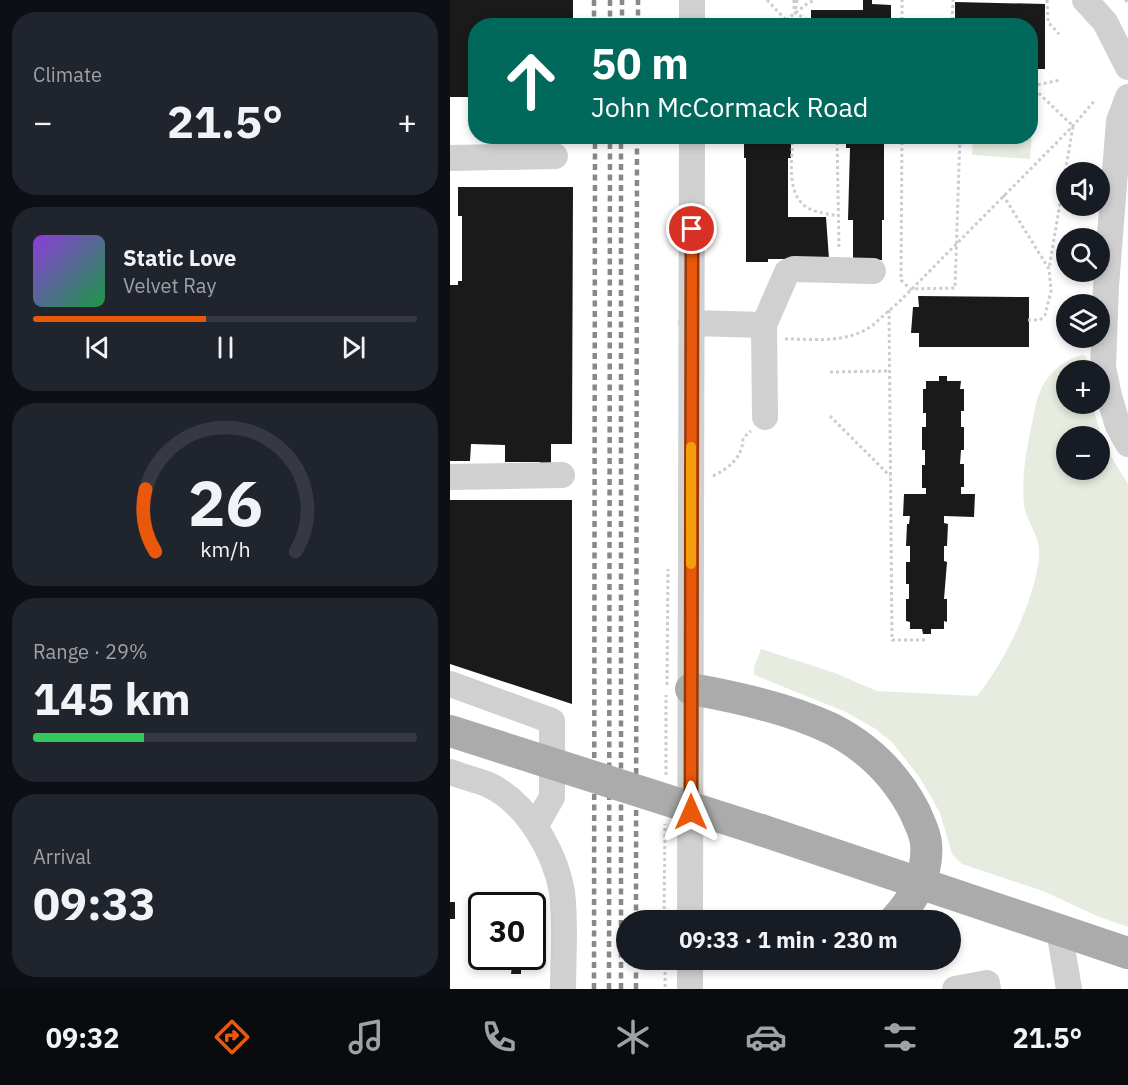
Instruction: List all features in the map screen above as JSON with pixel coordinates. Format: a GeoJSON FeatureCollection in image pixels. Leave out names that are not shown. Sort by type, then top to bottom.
{"type":"FeatureCollection","features":[{"type":"Feature","properties":{"kind":"main road"},"geometry":{"type":"LineString","coordinates":[[691,688],[753,702],[812,721],[849,738],[881,763],[900,788],[923,830],[926,856],[920,883],[904,910]]}},
{"type":"Feature","properties":{"kind":"main road"},"geometry":{"type":"LineString","coordinates":[[450,731],[761,830],[1128,953]]}},
{"type":"Feature","properties":{"kind":"street"},"geometry":{"type":"LineString","coordinates":[[692,0],[692,18]]}},
{"type":"Feature","properties":{"kind":"street"},"geometry":{"type":"LineString","coordinates":[[1085,0],[1105,22],[1128,67]]}},
{"type":"Feature","properties":{"kind":"street"},"geometry":{"type":"LineString","coordinates":[[1128,97],[1119,121],[1106,286],[1103,367],[1118,426],[1128,444]]}},
{"type":"Feature","properties":{"kind":"street"},"geometry":{"type":"LineString","coordinates":[[690,910],[692,144]]}},
{"type":"Feature","properties":{"kind":"street"},"geometry":{"type":"LineString","coordinates":[[450,158],[555,156]]}},
{"type":"Feature","properties":{"kind":"street"},"geometry":{"type":"LineString","coordinates":[[765,417],[764,332],[787,272],[794,269],[873,271]]}},
{"type":"Feature","properties":{"kind":"street"},"geometry":{"type":"LineString","coordinates":[[691,323],[764,332]]}},
{"type":"Feature","properties":{"kind":"street"},"geometry":{"type":"LineString","coordinates":[[450,477],[562,475]]}},
{"type":"Feature","properties":{"kind":"street"},"geometry":{"type":"LineString","coordinates":[[450,684],[552,721],[552,797],[535,827]]}},
{"type":"Feature","properties":{"kind":"street"},"geometry":{"type":"LineString","coordinates":[[450,772],[489,785],[505,795],[535,827],[551,859],[562,892],[562,989]]}},
{"type":"Feature","properties":{"kind":"street"},"geometry":{"type":"LineString","coordinates":[[1059,930],[1069,989]]}},
{"type":"Feature","properties":{"kind":"street"},"geometry":{"type":"LineString","coordinates":[[690,970],[690,989]]}},
{"type":"Feature","properties":{"kind":"street"},"geometry":{"type":"LineString","coordinates":[[955,989],[987,983],[988,989]]}},
{"type":"Feature","properties":{"kind":"path"},"geometry":{"type":"LineString","coordinates":[[767,0],[784,18]]}},
{"type":"Feature","properties":{"kind":"path"},"geometry":{"type":"LineString","coordinates":[[794,14],[795,0]]}},
{"type":"Feature","properties":{"kind":"path"},"geometry":{"type":"LineString","coordinates":[[789,18],[815,0]]}},
{"type":"Feature","properties":{"kind":"path"},"geometry":{"type":"LineString","coordinates":[[902,0],[902,18]]}},
{"type":"Feature","properties":{"kind":"path"},"geometry":{"type":"LineString","coordinates":[[952,18],[953,0]]}},
{"type":"Feature","properties":{"kind":"path"},"geometry":{"type":"LineString","coordinates":[[1047,0],[1048,22],[1059,34]]}},
{"type":"Feature","properties":{"kind":"path"},"geometry":{"type":"LineString","coordinates":[[794,14],[804,18]]}},
{"type":"Feature","properties":{"kind":"path"},"geometry":{"type":"LineString","coordinates":[[1038,85],[1060,80]]}},
{"type":"Feature","properties":{"kind":"path"},"geometry":{"type":"LineString","coordinates":[[1038,93],[1073,126]]}},
{"type":"Feature","properties":{"kind":"path"},"geometry":{"type":"LineString","coordinates":[[764,332],[833,340],[851,336],[871,326],[910,290],[1073,126],[1095,100]]}},
{"type":"Feature","properties":{"kind":"path"},"geometry":{"type":"LineString","coordinates":[[1028,320],[1040,320],[1045,315],[1051,291],[1049,269],[1073,126]]}},
{"type":"Feature","properties":{"kind":"path"},"geometry":{"type":"LineString","coordinates":[[793,144],[792,182],[796,198],[813,211],[838,216]]}},
{"type":"Feature","properties":{"kind":"path"},"geometry":{"type":"LineString","coordinates":[[837,144],[839,255]]}},
{"type":"Feature","properties":{"kind":"path"},"geometry":{"type":"LineString","coordinates":[[902,144],[901,280],[910,290]]}},
{"type":"Feature","properties":{"kind":"path"},"geometry":{"type":"LineString","coordinates":[[910,290],[955,288],[960,144]]}},
{"type":"Feature","properties":{"kind":"path"},"geometry":{"type":"LineString","coordinates":[[1003,195],[1049,269]]}},
{"type":"Feature","properties":{"kind":"path"},"geometry":{"type":"LineString","coordinates":[[889,310],[892,640],[928,640]]}},
{"type":"Feature","properties":{"kind":"path"},"geometry":{"type":"LineString","coordinates":[[830,372],[890,371]]}},
{"type":"Feature","properties":{"kind":"path"},"geometry":{"type":"LineString","coordinates":[[830,416],[890,476]]}},
{"type":"Feature","properties":{"kind":"path"},"geometry":{"type":"LineString","coordinates":[[713,476],[735,461],[743,446],[743,438],[765,417]]}},
{"type":"Feature","properties":{"kind":"path"},"geometry":{"type":"LineString","coordinates":[[664,970],[665,989]]}},
{"type":"Feature","properties":{"kind":"shaded area"},"geometry":{"type":"Polygon","coordinates":[[[973,144],[1031,144],[1030,159],[972,155],[973,144]]]}},
{"type":"Feature","properties":{"kind":"shaded area"},"geometry":{"type":"Polygon","coordinates":[[[1083,355],[1087,360],[1070,360],[1083,355]]]}},
{"type":"Feature","properties":{"kind":"shaded area"},"geometry":{"type":"Polygon","coordinates":[[[1056,370],[1056,414],[1095,414],[1098,426],[1056,426],[1056,480],[1110,480],[1110,455],[1128,484],[1128,927],[1097,916],[1043,891],[962,864],[952,854],[940,813],[931,797],[920,778],[892,742],[874,728],[846,712],[754,675],[754,667],[761,649],[835,673],[877,691],[977,696],[1008,649],[1025,610],[1037,573],[1038,542],[1025,511],[1023,482],[1038,398],[1051,374],[1056,370]]]}},
{"type":"Feature","properties":{"kind":"building"},"geometry":{"type":"Polygon","coordinates":[[[450,0],[573,0],[573,18],[468,18],[468,97],[450,97],[450,0]]]}},
{"type":"Feature","properties":{"kind":"building"},"geometry":{"type":"Polygon","coordinates":[[[863,0],[872,0],[872,4],[891,5],[891,18],[811,18],[811,10],[863,10],[863,0]]]}},
{"type":"Feature","properties":{"kind":"building"},"geometry":{"type":"Polygon","coordinates":[[[955,2],[1045,4],[1045,69],[1038,69],[1038,18],[955,18],[955,2]]]}},
{"type":"Feature","properties":{"kind":"building"},"geometry":{"type":"Polygon","coordinates":[[[744,144],[791,144],[791,158],[788,158],[788,217],[826,217],[829,259],[768,259],[768,262],[746,262],[746,158],[744,158],[744,144]]]}},
{"type":"Feature","properties":{"kind":"building"},"geometry":{"type":"Polygon","coordinates":[[[846,144],[884,144],[882,260],[853,260],[853,220],[848,220],[850,148],[846,148],[846,144]]]}},
{"type":"Feature","properties":{"kind":"building"},"geometry":{"type":"Polygon","coordinates":[[[458,187],[573,187],[572,444],[551,444],[551,469],[540,469],[540,462],[505,462],[505,445],[471,444],[470,461],[450,461],[450,285],[458,285],[458,281],[462,281],[462,216],[458,216],[458,187]]]}},
{"type":"Feature","properties":{"kind":"building"},"geometry":{"type":"Polygon","coordinates":[[[918,296],[1029,297],[1029,347],[919,347],[919,333],[911,333],[913,307],[919,307],[918,296]]]}},
{"type":"Feature","properties":{"kind":"building"},"geometry":{"type":"Polygon","coordinates":[[[939,376],[947,376],[947,381],[961,381],[960,389],[964,389],[961,427],[964,427],[964,450],[961,450],[960,464],[964,464],[964,487],[961,487],[961,494],[975,494],[974,517],[944,516],[944,523],[948,524],[947,546],[944,546],[944,561],[947,562],[944,599],[947,599],[947,622],[944,621],[944,629],[931,629],[931,634],[923,634],[922,629],[910,629],[910,622],[906,621],[909,584],[906,584],[906,562],[910,562],[910,546],[906,546],[907,524],[909,524],[910,516],[903,516],[904,494],[926,494],[926,488],[922,488],[922,465],[925,465],[925,450],[922,450],[922,427],[926,427],[926,413],[923,413],[923,389],[926,389],[926,381],[939,381],[939,376]]]}},
{"type":"Feature","properties":{"kind":"building"},"geometry":{"type":"Polygon","coordinates":[[[450,500],[572,500],[572,704],[450,664],[450,500]]]}},
{"type":"Feature","properties":{"kind":"building"},"geometry":{"type":"Polygon","coordinates":[[[450,902],[455,902],[455,919],[450,919],[450,902]]]}},
{"type":"Feature","properties":{"kind":"building"},"geometry":{"type":"Polygon","coordinates":[[[512,970],[521,970],[521,974],[511,974],[512,970]]]}},
{"type":"Feature","properties":{"kind":"railway"},"geometry":{"type":"LineString","coordinates":[[594,0],[594,18]]}},
{"type":"Feature","properties":{"kind":"railway"},"geometry":{"type":"LineString","coordinates":[[610,0],[610,18]]}},
{"type":"Feature","properties":{"kind":"railway"},"geometry":{"type":"LineString","coordinates":[[622,0],[622,18]]}},
{"type":"Feature","properties":{"kind":"railway"},"geometry":{"type":"LineString","coordinates":[[638,0],[638,18]]}},
{"type":"Feature","properties":{"kind":"railway"},"geometry":{"type":"LineString","coordinates":[[594,989],[595,144]]}},
{"type":"Feature","properties":{"kind":"railway"},"geometry":{"type":"LineString","coordinates":[[609,989],[610,144]]}},
{"type":"Feature","properties":{"kind":"railway"},"geometry":{"type":"LineString","coordinates":[[621,144],[621,989]]}},
{"type":"Feature","properties":{"kind":"railway"},"geometry":{"type":"LineString","coordinates":[[636,910],[637,144]]}},
{"type":"Feature","properties":{"kind":"railway"},"geometry":{"type":"LineString","coordinates":[[636,970],[636,989]]}},
{"type":"Feature","properties":{"kind":"slow traffic"},"geometry":{"type":"LineString","coordinates":[[691,447],[691,564]]}},
{"type":"Feature","properties":{"kind":"route"},"geometry":{"type":"LineString","coordinates":[[691,812],[692,229]]}}]}
